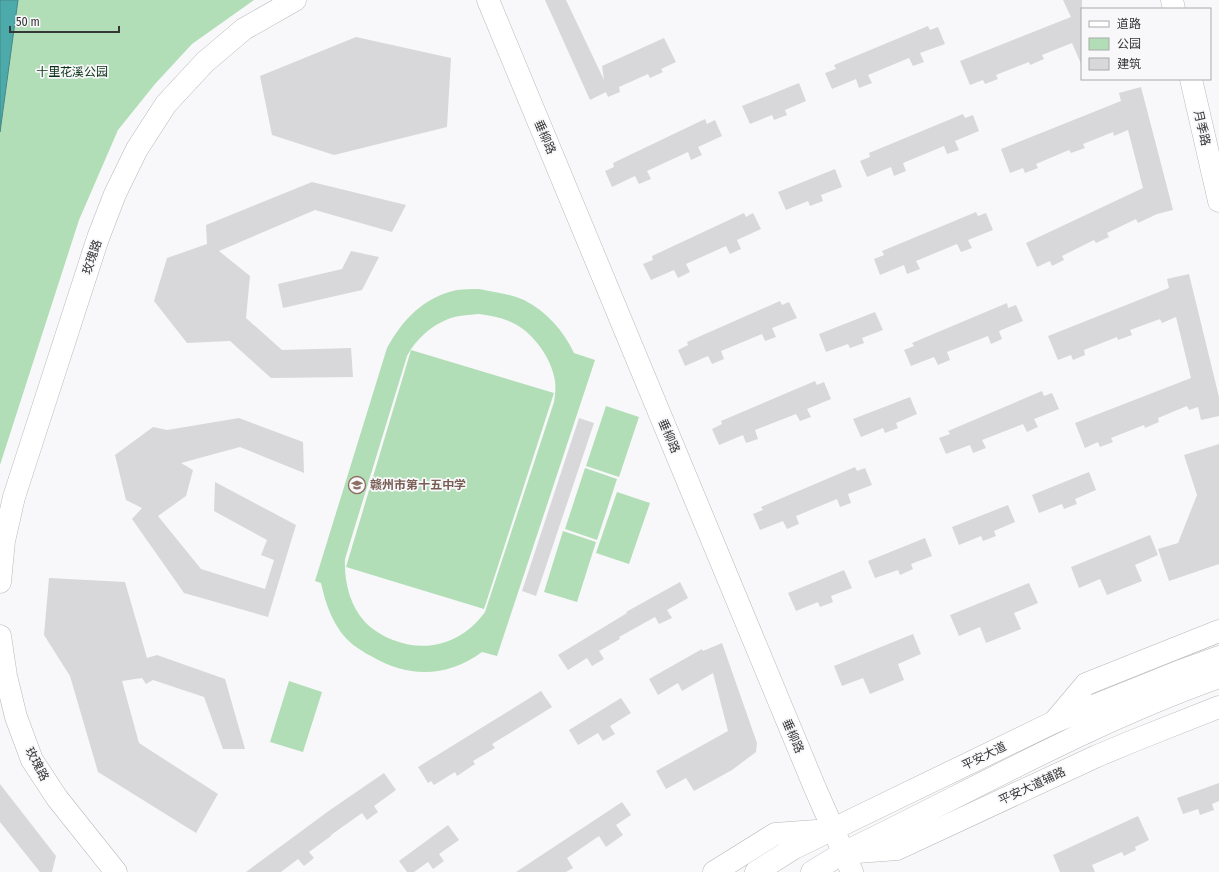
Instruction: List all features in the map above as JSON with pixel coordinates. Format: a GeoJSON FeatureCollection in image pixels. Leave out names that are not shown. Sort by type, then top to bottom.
{"type":"FeatureCollection","features":[{"type":"Feature","properties":{"kind":"street","name":"玫瑰路"},"geometry":{"type":"LineString","coordinates":[[0,582],[4,541],[14,497],[98,238],[115,194],[134,156],[166,104],[205,62],[244,29],[295,0]]}},
{"type":"Feature","properties":{"kind":"street","name":"垂柳路"},"geometry":{"type":"LineString","coordinates":[[488,0],[833,830],[848,862]]}},
{"type":"Feature","properties":{"kind":"street","name":"月季路"},"geometry":{"type":"LineString","coordinates":[[1191,80],[1219,201]]}},
{"type":"Feature","properties":{"kind":"street"},"geometry":{"type":"LineString","coordinates":[[1054,722],[1086,684],[1219,630]]}},
{"type":"Feature","properties":{"kind":"street","name":"玫瑰路"},"geometry":{"type":"LineString","coordinates":[[0,636],[6,676],[16,717],[32,760],[57,798],[116,872]]}},
{"type":"Feature","properties":{"kind":"street","name":"平安大道"},"geometry":{"type":"LineString","coordinates":[[756,872],[794,848],[1054,722],[1219,657]]}},
{"type":"Feature","properties":{"kind":"street","name":"平安大道"},"geometry":{"type":"LineString","coordinates":[[812,872],[848,862],[1064,742],[1188,688],[1219,677]]}},
{"type":"Feature","properties":{"kind":"street","name":"平安大道辅路"},"geometry":{"type":"LineString","coordinates":[[848,862],[897,849],[1133,741],[1219,707]]}},
{"type":"Feature","properties":{"kind":"street"},"geometry":{"type":"LineString","coordinates":[[1064,742],[1133,741]]}},
{"type":"Feature","properties":{"kind":"street"},"geometry":{"type":"LineString","coordinates":[[714,872],[775,834],[833,830]]}},
{"type":"Feature","properties":{"kind":"green space","name":"十里花溪公园"},"geometry":{"type":"Polygon","coordinates":[[[0,0],[254,0],[192,44],[155,84],[118,130],[79,220],[0,465],[0,0]]]}},
{"type":"Feature","properties":{"kind":"green space"},"geometry":{"type":"Polygon","coordinates":[[[479,289],[513,296],[524,300],[540,310],[554,322],[574,353],[595,360],[497,656],[482,652],[469,661],[455,667],[427,672],[413,671],[385,663],[362,651],[350,642],[343,635],[333,620],[321,583],[315,581],[387,348],[393,337],[407,319],[434,298],[457,290],[479,289]],[[479,314],[452,318],[430,329],[419,339],[407,356],[345,559],[349,593],[355,608],[365,622],[386,637],[406,644],[419,646],[432,645],[456,638],[466,631],[485,612],[554,402],[555,381],[550,364],[541,348],[529,334],[515,324],[493,316],[479,314]]]}},
{"type":"Feature","properties":{"kind":"green space"},"geometry":{"type":"Polygon","coordinates":[[[411,350],[554,393],[484,609],[346,567],[411,350]]]}},
{"type":"Feature","properties":{"kind":"green space"},"geometry":{"type":"Polygon","coordinates":[[[606,406],[639,417],[619,477],[586,466],[606,406]]]}},
{"type":"Feature","properties":{"kind":"green space"},"geometry":{"type":"Polygon","coordinates":[[[585,468],[617,479],[597,540],[565,529],[585,468]]]}},
{"type":"Feature","properties":{"kind":"green space"},"geometry":{"type":"Polygon","coordinates":[[[617,492],[650,503],[629,564],[596,553],[617,492]]]}},
{"type":"Feature","properties":{"kind":"green space"},"geometry":{"type":"Polygon","coordinates":[[[563,531],[596,542],[577,602],[544,592],[563,531]]]}},
{"type":"Feature","properties":{"kind":"green space"},"geometry":{"type":"Polygon","coordinates":[[[289,681],[322,692],[303,752],[270,742],[289,681]]]}},
{"type":"Feature","properties":{"kind":"water"},"geometry":{"type":"Polygon","coordinates":[[[0,0],[18,0],[0,132],[0,0]]]}},
{"type":"Feature","properties":{"kind":"building"},"geometry":{"type":"Polygon","coordinates":[[[545,0],[566,0],[604,80],[602,66],[664,38],[676,62],[661,69],[663,72],[650,78],[648,74],[619,87],[620,92],[608,97],[606,92],[590,100],[545,0]]]}},
{"type":"Feature","properties":{"kind":"building"},"geometry":{"type":"Polygon","coordinates":[[[1063,0],[1082,0],[1081,64],[1072,43],[1042,55],[1044,59],[1030,65],[1029,62],[996,75],[998,79],[985,84],[983,80],[970,85],[960,61],[1071,17],[1063,0]]]}},
{"type":"Feature","properties":{"kind":"building"},"geometry":{"type":"Polygon","coordinates":[[[928,26],[930,30],[938,27],[945,44],[920,53],[924,62],[913,66],[909,58],[868,75],[872,83],[859,88],[856,79],[832,89],[825,73],[836,69],[834,65],[928,26]]]}},
{"type":"Feature","properties":{"kind":"building"},"geometry":{"type":"Polygon","coordinates":[[[356,37],[451,58],[447,127],[334,155],[272,135],[260,76],[356,37]]]}},
{"type":"Feature","properties":{"kind":"building"},"geometry":{"type":"Polygon","coordinates":[[[799,83],[806,101],[785,110],[787,115],[774,120],[772,115],[750,124],[742,106],[799,83]]]}},
{"type":"Feature","properties":{"kind":"building"},"geometry":{"type":"Polygon","coordinates":[[[1141,87],[1173,210],[1157,214],[1138,223],[1136,219],[1107,233],[1109,237],[1096,243],[1094,240],[1062,256],[1064,260],[1052,266],[1050,261],[1037,267],[1026,243],[1143,188],[1128,130],[1114,136],[1113,132],[1083,144],[1085,148],[1071,153],[1069,150],[1036,164],[1038,168],[1025,173],[1023,168],[1010,173],[1001,149],[1121,101],[1119,93],[1141,87]]]}},
{"type":"Feature","properties":{"kind":"building"},"geometry":{"type":"Polygon","coordinates":[[[963,114],[965,118],[973,115],[979,131],[955,141],[959,150],[947,154],[944,146],[903,163],[906,171],[894,176],[891,167],[867,177],[860,161],[870,157],[869,153],[963,114]]]}},
{"type":"Feature","properties":{"kind":"building"},"geometry":{"type":"Polygon","coordinates":[[[705,119],[707,124],[715,120],[722,136],[698,147],[702,155],[691,160],[688,152],[647,171],[651,179],[639,184],[635,176],[612,187],[605,171],[614,167],[613,163],[705,119]]]}},
{"type":"Feature","properties":{"kind":"building"},"geometry":{"type":"Polygon","coordinates":[[[835,169],[842,187],[821,195],[823,201],[810,206],[808,201],[786,210],[778,192],[835,169]]]}},
{"type":"Feature","properties":{"kind":"building"},"geometry":{"type":"Polygon","coordinates":[[[312,182],[406,205],[392,232],[315,210],[219,251],[250,276],[246,318],[282,350],[351,348],[353,377],[271,378],[230,341],[187,343],[154,301],[167,258],[207,244],[206,225],[312,182]]]}},
{"type":"Feature","properties":{"kind":"building"},"geometry":{"type":"Polygon","coordinates":[[[976,212],[978,216],[986,213],[993,230],[968,240],[972,248],[961,252],[957,244],[916,261],[920,269],[907,274],[904,265],[880,275],[874,259],[884,255],[882,251],[976,212]]]}},
{"type":"Feature","properties":{"kind":"building"},"geometry":{"type":"Polygon","coordinates":[[[744,213],[746,217],[753,213],[761,229],[737,240],[741,249],[730,254],[726,246],[686,264],[690,272],[678,278],[674,270],[651,280],[643,264],[653,260],[652,256],[744,213]]]}},
{"type":"Feature","properties":{"kind":"building"},"geometry":{"type":"Polygon","coordinates":[[[351,251],[379,257],[362,290],[283,308],[278,284],[342,269],[351,251]]]}},
{"type":"Feature","properties":{"kind":"building"},"geometry":{"type":"Polygon","coordinates":[[[1189,274],[1219,397],[1219,416],[1201,420],[1198,407],[1189,410],[1187,406],[1158,418],[1159,422],[1145,428],[1144,425],[1111,438],[1113,442],[1100,447],[1098,442],[1085,448],[1075,423],[1191,378],[1176,317],[1162,323],[1160,319],[1130,330],[1132,335],[1118,340],[1117,337],[1084,350],[1085,355],[1073,360],[1071,355],[1058,360],[1048,336],[1169,288],[1167,279],[1189,274]]]}},
{"type":"Feature","properties":{"kind":"building"},"geometry":{"type":"Polygon","coordinates":[[[780,301],[782,305],[789,302],[797,318],[772,328],[776,337],[765,341],[762,334],[721,351],[724,359],[712,364],[708,356],[685,366],[678,350],[688,345],[687,342],[780,301]]]}},
{"type":"Feature","properties":{"kind":"building"},"geometry":{"type":"Polygon","coordinates":[[[1007,303],[1008,308],[1016,305],[1023,321],[999,331],[1002,339],[991,344],[988,336],[947,352],[950,360],[938,365],[934,357],[911,366],[904,350],[914,346],[912,343],[1007,303]]]}},
{"type":"Feature","properties":{"kind":"building"},"geometry":{"type":"Polygon","coordinates":[[[875,312],[883,330],[862,338],[864,343],[850,348],[848,344],[826,352],[819,334],[875,312]]]}},
{"type":"Feature","properties":{"kind":"building"},"geometry":{"type":"Polygon","coordinates":[[[815,381],[817,385],[824,382],[831,399],[807,409],[811,417],[800,421],[796,414],[755,430],[758,439],[746,443],[743,435],[719,445],[712,429],[722,424],[721,421],[815,381]]]}},
{"type":"Feature","properties":{"kind":"building"},"geometry":{"type":"Polygon","coordinates":[[[1042,391],[1044,396],[1052,393],[1059,409],[1034,419],[1038,427],[1027,432],[1023,424],[982,440],[986,448],[973,453],[970,445],[946,454],[939,438],[950,434],[948,431],[1042,391]]]}},
{"type":"Feature","properties":{"kind":"building"},"geometry":{"type":"Polygon","coordinates":[[[910,397],[917,414],[896,423],[898,428],[885,433],[883,428],[861,437],[853,419],[910,397]]]}},
{"type":"Feature","properties":{"kind":"building"},"geometry":{"type":"Polygon","coordinates":[[[239,418],[303,442],[304,473],[240,447],[181,463],[193,470],[186,496],[158,516],[201,569],[265,589],[274,560],[261,555],[267,540],[214,511],[215,482],[296,525],[268,617],[184,593],[132,519],[142,508],[126,500],[115,455],[153,427],[167,430],[239,418]]]}},
{"type":"Feature","properties":{"kind":"building"},"geometry":{"type":"Polygon","coordinates":[[[579,418],[594,423],[536,596],[522,591],[579,418]]]}},
{"type":"Feature","properties":{"kind":"building"},"geometry":{"type":"Polygon","coordinates":[[[1219,444],[1219,564],[1169,581],[1158,549],[1178,543],[1197,495],[1184,455],[1219,444]]]}},
{"type":"Feature","properties":{"kind":"building"},"geometry":{"type":"Polygon","coordinates":[[[855,467],[857,471],[865,468],[872,485],[848,494],[851,503],[840,507],[837,499],[796,516],[799,524],[787,529],[783,521],[760,530],[753,514],[763,510],[761,507],[855,467]]]}},
{"type":"Feature","properties":{"kind":"building"},"geometry":{"type":"Polygon","coordinates":[[[1089,472],[1096,490],[1075,499],[1077,504],[1064,509],[1062,504],[1039,513],[1032,495],[1089,472]]]}},
{"type":"Feature","properties":{"kind":"building"},"geometry":{"type":"Polygon","coordinates":[[[1008,505],[1015,522],[994,531],[996,536],[983,541],[981,536],[959,545],[952,527],[1008,505]]]}},
{"type":"Feature","properties":{"kind":"building"},"geometry":{"type":"Polygon","coordinates":[[[1150,535],[1158,555],[1135,565],[1142,581],[1107,595],[1100,579],[1079,588],[1071,567],[1150,535]]]}},
{"type":"Feature","properties":{"kind":"building"},"geometry":{"type":"Polygon","coordinates":[[[925,538],[932,556],[911,564],[913,569],[900,575],[898,570],[875,578],[868,561],[925,538]]]}},
{"type":"Feature","properties":{"kind":"building"},"geometry":{"type":"Polygon","coordinates":[[[844,570],[852,588],[831,596],[833,602],[820,607],[818,602],[796,611],[788,593],[844,570]]]}},
{"type":"Feature","properties":{"kind":"building"},"geometry":{"type":"Polygon","coordinates":[[[49,578],[125,582],[147,658],[157,655],[225,679],[245,749],[223,749],[204,697],[153,680],[146,684],[142,678],[122,681],[139,743],[218,794],[196,833],[98,772],[70,676],[44,635],[49,578]]]}},
{"type":"Feature","properties":{"kind":"building"},"geometry":{"type":"Polygon","coordinates":[[[680,582],[688,598],[667,610],[672,618],[659,624],[655,617],[619,637],[620,639],[599,651],[604,659],[592,666],[587,658],[568,670],[558,655],[627,613],[626,612],[680,582]]]}},
{"type":"Feature","properties":{"kind":"building"},"geometry":{"type":"Polygon","coordinates":[[[1029,583],[1038,603],[1014,613],[1021,629],[986,643],[980,627],[959,636],[950,615],[1029,583]]]}},
{"type":"Feature","properties":{"kind":"building"},"geometry":{"type":"Polygon","coordinates":[[[913,634],[921,654],[898,664],[904,680],[870,694],[863,678],[842,686],[834,666],[913,634]]]}},
{"type":"Feature","properties":{"kind":"building"},"geometry":{"type":"Polygon","coordinates":[[[722,643],[757,743],[756,752],[732,770],[694,791],[686,778],[666,789],[656,771],[728,731],[713,673],[682,691],[678,683],[658,695],[649,679],[702,649],[703,651],[722,643]]]}},
{"type":"Feature","properties":{"kind":"building"},"geometry":{"type":"Polygon","coordinates":[[[541,691],[552,707],[492,744],[495,748],[473,761],[475,764],[457,776],[455,772],[434,785],[431,781],[428,783],[418,767],[541,691]]]}},
{"type":"Feature","properties":{"kind":"building"},"geometry":{"type":"Polygon","coordinates":[[[621,698],[631,713],[610,726],[615,734],[603,741],[598,733],[578,745],[569,730],[621,698]]]}},
{"type":"Feature","properties":{"kind":"building"},"geometry":{"type":"Polygon","coordinates":[[[384,773],[396,790],[374,806],[378,812],[367,820],[362,813],[331,835],[309,852],[314,858],[304,866],[298,859],[281,872],[246,872],[330,810],[384,773]]]}},
{"type":"Feature","properties":{"kind":"building"},"geometry":{"type":"Polygon","coordinates":[[[1219,783],[1219,801],[1212,804],[1214,810],[1200,815],[1198,809],[1183,814],[1177,798],[1219,783]]]}},
{"type":"Feature","properties":{"kind":"building"},"geometry":{"type":"Polygon","coordinates":[[[0,784],[56,856],[52,872],[40,872],[0,822],[0,784]]]}},
{"type":"Feature","properties":{"kind":"building"},"geometry":{"type":"Polygon","coordinates":[[[622,802],[631,815],[616,825],[623,835],[606,847],[599,836],[567,858],[573,868],[566,872],[516,872],[622,802]]]}},
{"type":"Feature","properties":{"kind":"building"},"geometry":{"type":"Polygon","coordinates":[[[1138,816],[1149,840],[1135,847],[1136,850],[1124,856],[1122,852],[1092,865],[1095,872],[1060,872],[1053,855],[1138,816]]]}},
{"type":"Feature","properties":{"kind":"building"},"geometry":{"type":"Polygon","coordinates":[[[448,825],[459,840],[439,854],[444,861],[433,869],[428,862],[414,872],[407,872],[399,861],[448,825]]]}},
{"type":"Feature","properties":{"kind":"place","name":"赣州市第十五中学"},"geometry":{"type":"Point","coordinates":[357,485]}}]}
